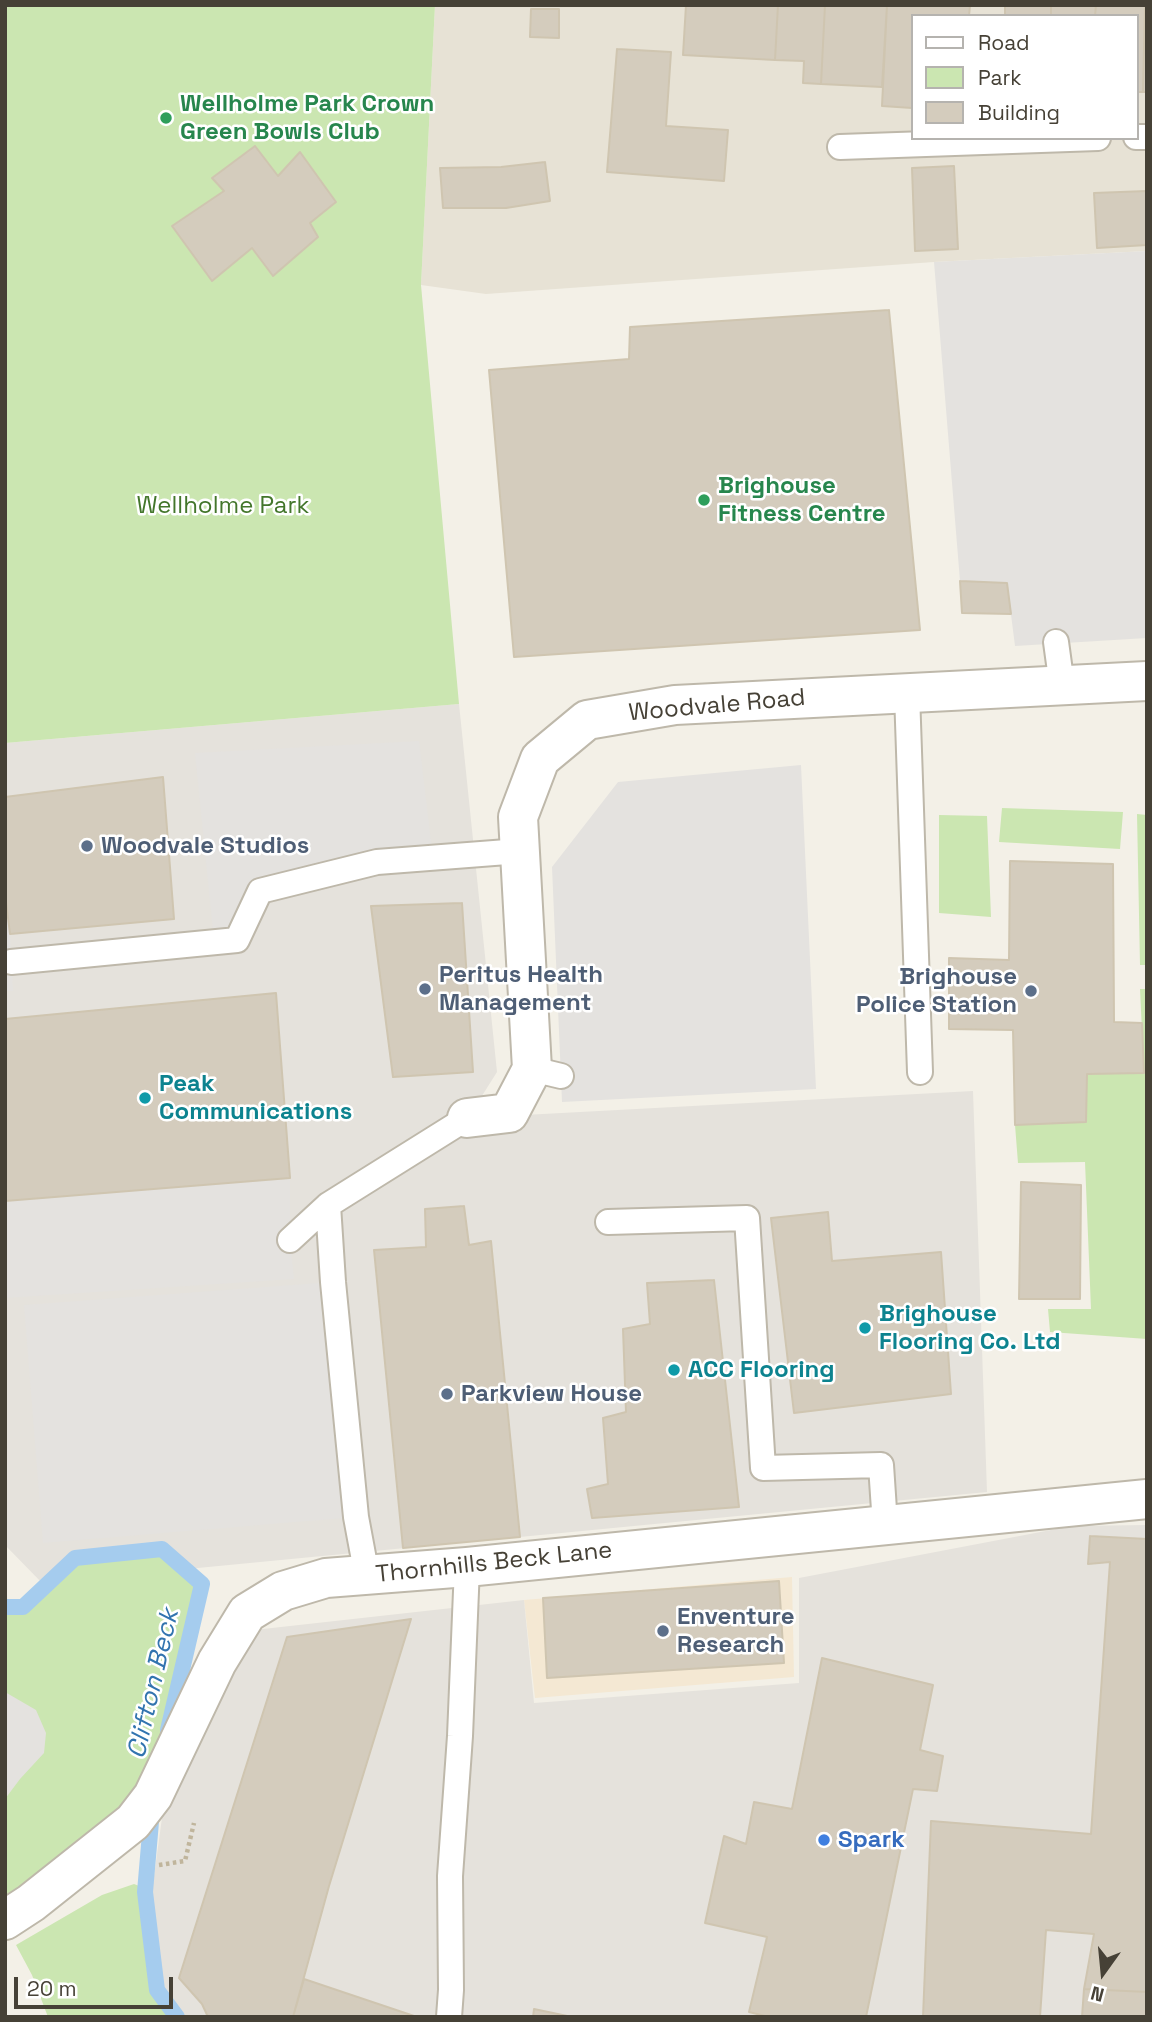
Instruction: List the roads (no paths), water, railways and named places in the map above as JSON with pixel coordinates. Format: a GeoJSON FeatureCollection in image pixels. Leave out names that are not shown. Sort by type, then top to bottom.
{"type":"FeatureCollection","features":[{"type":"Feature","properties":{"kind":"street","name":"Woodvale Road"},"geometry":{"type":"LineString","coordinates":[[467,1118],[509,1113],[547,1073],[518,817],[540,760],[587,720],[675,705],[1147,681]]}},
{"type":"Feature","properties":{"kind":"street","name":"Thornhills Beck Lane"},"geometry":{"type":"LineString","coordinates":[[5,1920],[31,1903],[132,1822],[153,1796],[217,1662],[247,1613],[284,1591],[326,1578],[467,1567],[1147,1499]]}},
{"type":"Feature","properties":{"kind":"lane"},"geometry":{"type":"LineString","coordinates":[[840,147],[1041,140]]}},
{"type":"Feature","properties":{"kind":"lane"},"geometry":{"type":"LineString","coordinates":[[1056,642],[1062,686]]}},
{"type":"Feature","properties":{"kind":"lane"},"geometry":{"type":"LineString","coordinates":[[907,693],[920,1072]]}},
{"type":"Feature","properties":{"kind":"lane"},"geometry":{"type":"LineString","coordinates":[[11,962],[237,940],[260,891],[377,862],[520,851]]}},
{"type":"Feature","properties":{"kind":"lane"},"geometry":{"type":"LineString","coordinates":[[290,1240],[328,1205],[467,1118]]}},
{"type":"Feature","properties":{"kind":"lane"},"geometry":{"type":"LineString","coordinates":[[328,1205],[336,1318],[355,1506],[367,1576]]}},
{"type":"Feature","properties":{"kind":"lane"},"geometry":{"type":"LineString","coordinates":[[608,1222],[747,1217],[763,1468],[881,1465],[885,1524]]}},
{"type":"Feature","properties":{"kind":"lane"},"geometry":{"type":"LineString","coordinates":[[449,2017],[450,1877],[460,1736],[467,1567]]}},
{"type":"Feature","properties":{"kind":"waterway","name":"Clifton Beck"},"geometry":{"type":"LineString","coordinates":[[5,1607],[23,1607],[75,1558],[162,1549],[202,1584],[168,1730]]}},
{"type":"Feature","properties":{"kind":"waterway","name":"Clifton Beck"},"geometry":{"type":"LineString","coordinates":[[152,1810],[145,1892],[157,1990],[177,2017]]}},
{"type":"Feature","properties":{"kind":"place","name":"Wellholme Park Crown Green Bowls Club"},"geometry":{"type":"Point","coordinates":[166,118]}},
{"type":"Feature","properties":{"kind":"place","name":"Brighouse Fitness Centre"},"geometry":{"type":"Point","coordinates":[704,500]}},
{"type":"Feature","properties":{"kind":"place","name":"Woodvale Studios"},"geometry":{"type":"Point","coordinates":[87,846]}},
{"type":"Feature","properties":{"kind":"place","name":"Peritus Health Management"},"geometry":{"type":"Point","coordinates":[425,989]}},
{"type":"Feature","properties":{"kind":"place","name":"Brighouse Police Station"},"geometry":{"type":"Point","coordinates":[1031,991]}},
{"type":"Feature","properties":{"kind":"place","name":"Peak Communications"},"geometry":{"type":"Point","coordinates":[145,1098]}},
{"type":"Feature","properties":{"kind":"place","name":"Brighouse Flooring Co. Ltd"},"geometry":{"type":"Point","coordinates":[865,1328]}},
{"type":"Feature","properties":{"kind":"place","name":"ACC Flooring"},"geometry":{"type":"Point","coordinates":[674,1370]}},
{"type":"Feature","properties":{"kind":"place","name":"Parkview House"},"geometry":{"type":"Point","coordinates":[447,1394]}},
{"type":"Feature","properties":{"kind":"place","name":"Enventure Research"},"geometry":{"type":"Point","coordinates":[663,1631]}},
{"type":"Feature","properties":{"kind":"place","name":"Spark"},"geometry":{"type":"Point","coordinates":[824,1840]}},
{"type":"Feature","properties":{"kind":"park label","name":"Wellholme Park"},"geometry":{"type":"Point","coordinates":[223,506]}}]}
